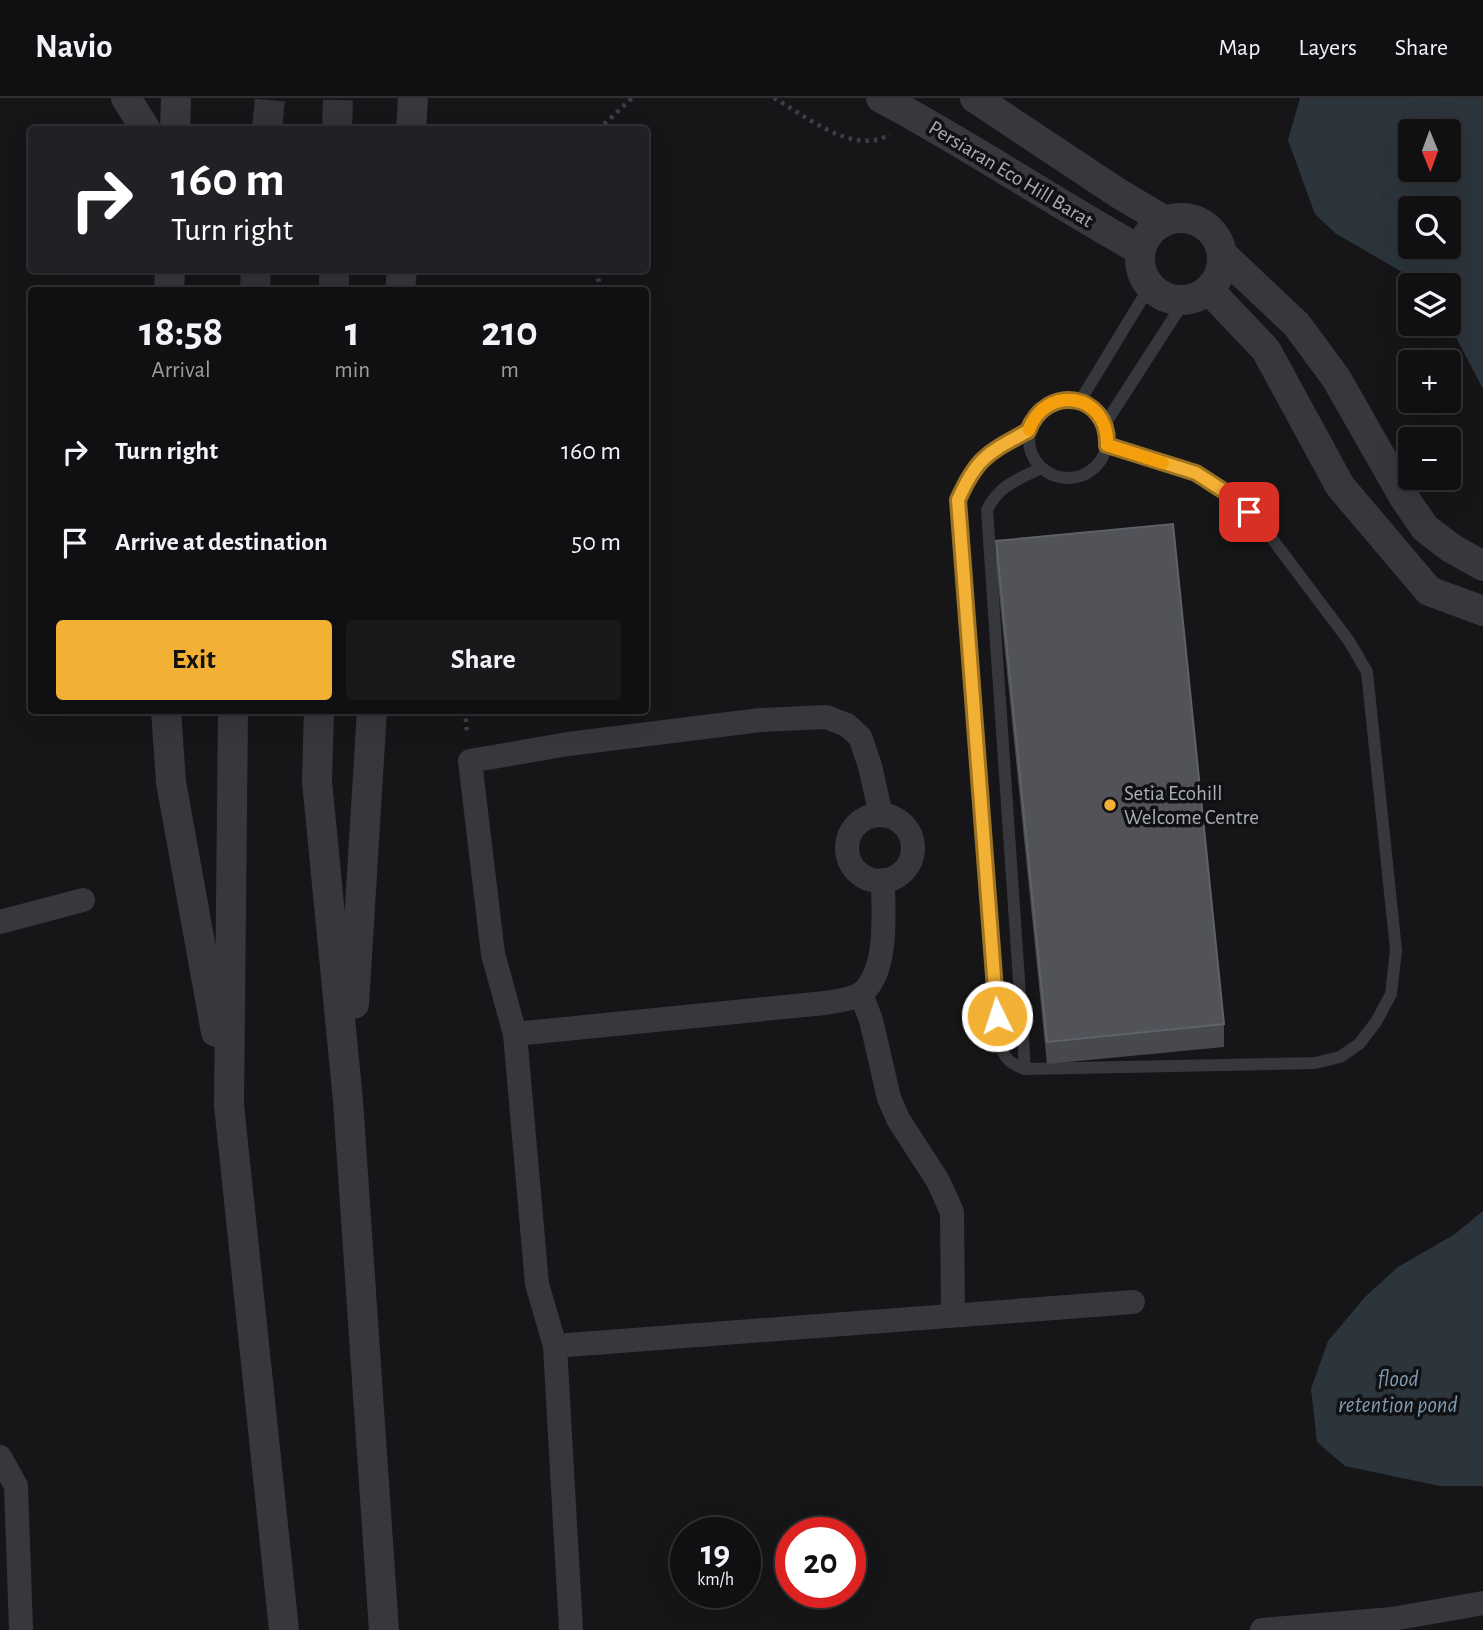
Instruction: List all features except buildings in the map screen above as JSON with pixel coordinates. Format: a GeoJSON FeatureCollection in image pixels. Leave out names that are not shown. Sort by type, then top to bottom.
{"type":"FeatureCollection","features":[{"type":"Feature","properties":{"kind":"street"},"geometry":{"type":"LineString","coordinates":[[126,98],[144,126]]}},
{"type":"Feature","properties":{"kind":"street"},"geometry":{"type":"LineString","coordinates":[[175,126],[176,98]]}},
{"type":"Feature","properties":{"kind":"street"},"geometry":{"type":"LineString","coordinates":[[411,126],[413,98]]}},
{"type":"Feature","properties":{"kind":"street","name":"Persiaran Eco Hill Barat"},"geometry":{"type":"LineString","coordinates":[[881,98],[918,117],[1076,215],[1140,250]]}},
{"type":"Feature","properties":{"kind":"street","name":"Persiaran Eco Hill Barat"},"geometry":{"type":"LineString","coordinates":[[975,98],[1118,193],[1165,220],[1190,218],[1213,231],[1220,242],[1223,255],[1297,325],[1336,378],[1405,499],[1425,528],[1451,548],[1483,566]]}},
{"type":"Feature","properties":{"kind":"street"},"geometry":{"type":"LineString","coordinates":[[1165,220],[1145,238],[1140,250],[1143,275],[1160,295],[1172,299],[1197,295],[1217,280],[1223,255]]}},
{"type":"Feature","properties":{"kind":"street"},"geometry":{"type":"LineString","coordinates":[[1197,295],[1266,350],[1340,486],[1429,591],[1483,611]]}},
{"type":"Feature","properties":{"kind":"street"},"geometry":{"type":"LineString","coordinates":[[166,714],[171,782],[229,1105],[284,1630]]}},
{"type":"Feature","properties":{"kind":"street"},"geometry":{"type":"LineString","coordinates":[[229,1105],[233,714]]}},
{"type":"Feature","properties":{"kind":"street"},"geometry":{"type":"LineString","coordinates":[[319,714],[317,781],[348,1101],[384,1630]]}},
{"type":"Feature","properties":{"kind":"street"},"geometry":{"type":"LineString","coordinates":[[348,1101],[372,714]]}},
{"type":"Feature","properties":{"kind":"street"},"geometry":{"type":"LineString","coordinates":[[571,1630],[555,1346],[537,1283],[515,1034],[493,954],[470,761],[582,742],[761,720],[826,717],[847,725],[860,737],[870,766],[881,815]]}},
{"type":"Feature","properties":{"kind":"street"},"geometry":{"type":"LineString","coordinates":[[869,816],[892,817],[902,823],[910,832],[913,843],[909,866],[901,874],[883,880],[868,879],[858,873],[847,853],[847,841],[852,831],[859,822],[869,816]]}},
{"type":"Feature","properties":{"kind":"street"},"geometry":{"type":"LineString","coordinates":[[515,1034],[825,1003],[861,994],[875,975],[879,960],[883,935],[883,880]]}},
{"type":"Feature","properties":{"kind":"street"},"geometry":{"type":"LineString","coordinates":[[0,922],[83,900]]}},
{"type":"Feature","properties":{"kind":"street"},"geometry":{"type":"LineString","coordinates":[[861,994],[871,1020],[889,1098],[898,1119],[939,1181],[952,1212],[953,1315]]}},
{"type":"Feature","properties":{"kind":"street"},"geometry":{"type":"LineString","coordinates":[[555,1346],[1133,1301]]}},
{"type":"Feature","properties":{"kind":"street"},"geometry":{"type":"LineString","coordinates":[[0,1457],[16,1486],[22,1630]]}},
{"type":"Feature","properties":{"kind":"street"},"geometry":{"type":"LineString","coordinates":[[1262,1630],[1392,1619],[1483,1603]]}},
{"type":"Feature","properties":{"kind":"lane"},"geometry":{"type":"LineString","coordinates":[[1080,401],[1150,286]]}},
{"type":"Feature","properties":{"kind":"lane"},"geometry":{"type":"LineString","coordinates":[[1105,424],[1197,295]]}},
{"type":"Feature","properties":{"kind":"lane"},"geometry":{"type":"LineString","coordinates":[[1067,399],[1080,401],[1090,406],[1105,424],[1107,445],[1096,467],[1075,478],[1051,475],[1032,457],[1028,445],[1028,431],[1033,419],[1053,402],[1067,399]]}},
{"type":"Feature","properties":{"kind":"lane"},"geometry":{"type":"LineString","coordinates":[[1028,431],[992,451],[971,471],[958,500],[999,1044],[1004,1057],[1012,1065],[1025,1069],[1315,1063],[1340,1057],[1359,1044],[1377,1023],[1391,994],[1396,950],[1367,672],[1349,641],[1264,528],[1233,497],[1196,473],[1107,445]]}},
{"type":"Feature","properties":{"kind":"lane"},"geometry":{"type":"LineString","coordinates":[[1025,1069],[987,510],[994,495],[1001,488],[1041,468]]}},
{"type":"Feature","properties":{"kind":"path"},"geometry":{"type":"LineString","coordinates":[[602,126],[632,98]]}},
{"type":"Feature","properties":{"kind":"path"},"geometry":{"type":"LineString","coordinates":[[775,98],[831,130],[862,143],[881,140],[918,117]]}},
{"type":"Feature","properties":{"kind":"water"},"geometry":{"type":"Polygon","coordinates":[[[1300,98],[1483,98],[1483,389],[1455,336],[1461,336],[1461,273],[1403,273],[1335,233],[1315,214],[1288,140],[1300,98]]]}},
{"type":"Feature","properties":{"kind":"water","name":"flood retention pond"},"geometry":{"type":"Polygon","coordinates":[[[1483,1211],[1483,1486],[1440,1486],[1345,1466],[1317,1442],[1311,1389],[1328,1341],[1365,1297],[1398,1267],[1455,1234],[1483,1211]]]}},
{"type":"Feature","properties":{"kind":"tunnel"},"geometry":{"type":"LineString","coordinates":[[267,126],[270,98]]}},
{"type":"Feature","properties":{"kind":"tunnel"},"geometry":{"type":"LineString","coordinates":[[337,126],[338,98]]}},
{"type":"Feature","properties":{"kind":"tunnel"},"geometry":{"type":"LineString","coordinates":[[255,287],[256,273]]}},
{"type":"Feature","properties":{"kind":"tunnel"},"geometry":{"type":"LineString","coordinates":[[334,273],[334,287]]}},
{"type":"Feature","properties":{"kind":"slow traffic"},"geometry":{"type":"LineString","coordinates":[[1029,430],[1033,419],[1053,402],[1067,399],[1080,401],[1099,414],[1105,424],[1107,445],[1163,463]]}},
{"type":"Feature","properties":{"kind":"place","name":"Setia Ecohill Welcome Centre"},"geometry":{"type":"Point","coordinates":[1110,805]}},
{"type":"Feature","properties":{"kind":"route"},"geometry":{"type":"LineString","coordinates":[[997,1016],[958,500],[971,471],[992,451],[1028,431],[1033,419],[1042,409],[1053,402],[1067,399],[1080,401],[1099,414],[1105,424],[1107,445],[1196,473],[1233,497],[1249,512]]}}]}
